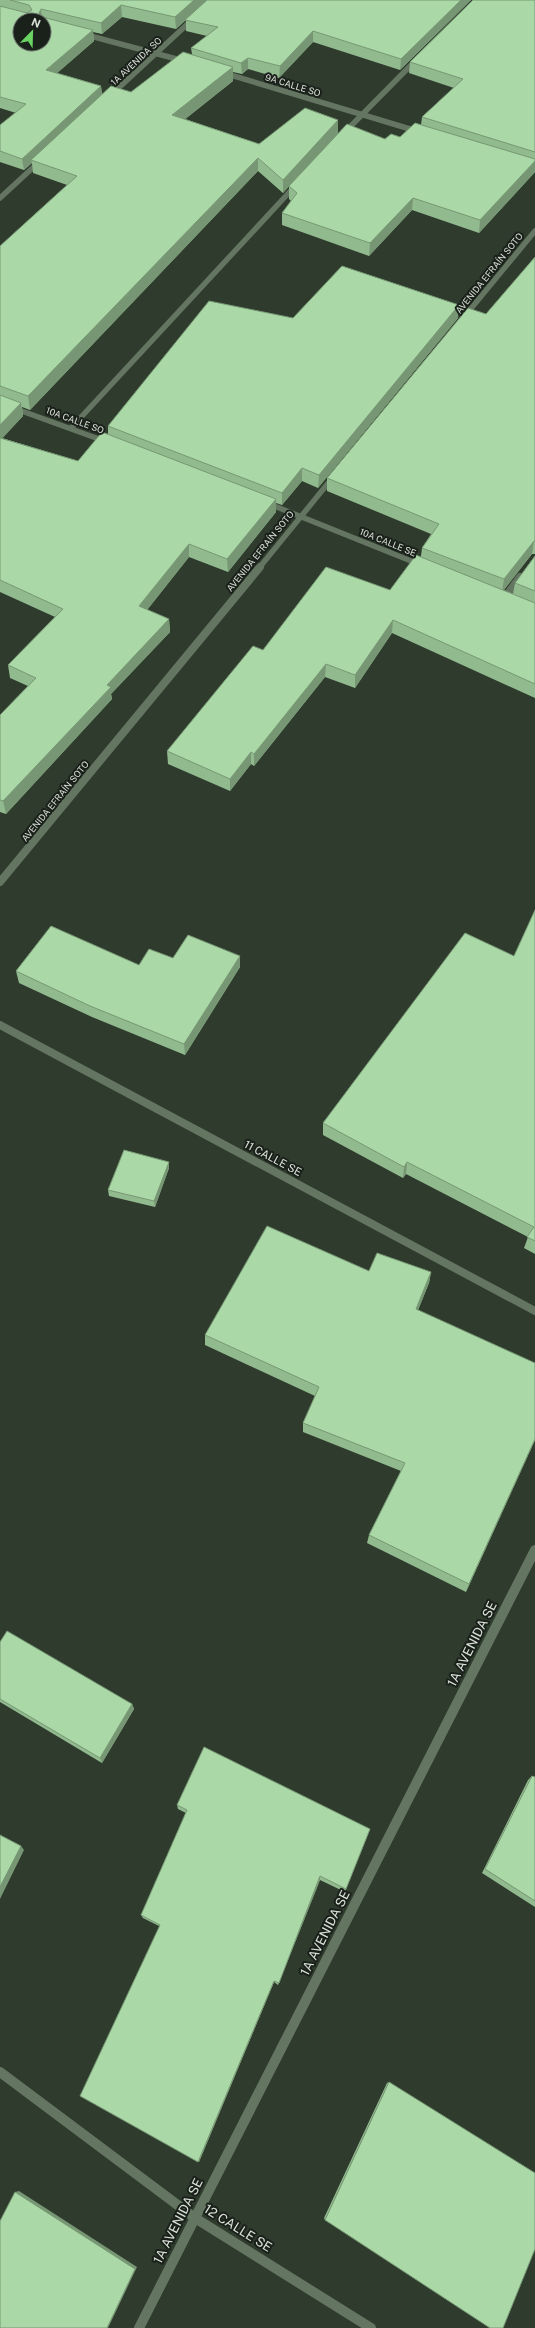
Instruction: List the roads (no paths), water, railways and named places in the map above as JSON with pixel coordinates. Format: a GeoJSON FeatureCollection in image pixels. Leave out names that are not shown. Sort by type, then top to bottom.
{"type":"FeatureCollection","features":[{"type":"Feature","properties":{"kind":"street","name":"1A AVENIDA SO"},"geometry":{"type":"LineString","coordinates":[[104,101],[196,16]]}},
{"type":"Feature","properties":{"kind":"street"},"geometry":{"type":"LineString","coordinates":[[74,32],[187,62]]}},
{"type":"Feature","properties":{"kind":"street"},"geometry":{"type":"LineString","coordinates":[[341,137],[422,54]]}},
{"type":"Feature","properties":{"kind":"street","name":"9A CALLE SO"},"geometry":{"type":"LineString","coordinates":[[218,71],[430,135]]}},
{"type":"Feature","properties":{"kind":"street"},"geometry":{"type":"LineString","coordinates":[[0,198],[46,155]]}},
{"type":"Feature","properties":{"kind":"street"},"geometry":{"type":"LineString","coordinates":[[71,428],[303,178]]}},
{"type":"Feature","properties":{"kind":"street","name":"AVENIDA EFRAÍN SOTO"},"geometry":{"type":"LineString","coordinates":[[460,322],[535,231]]}},
{"type":"Feature","properties":{"kind":"street","name":"10A CALLE SO"},"geometry":{"type":"LineString","coordinates":[[0,403],[116,445]]}},
{"type":"Feature","properties":{"kind":"street","name":"AVENIDA EFRAÍN SOTO"},"geometry":{"type":"LineString","coordinates":[[0,882],[340,468]]}},
{"type":"Feature","properties":{"kind":"street"},"geometry":{"type":"LineString","coordinates":[[263,502],[300,516]]}},
{"type":"Feature","properties":{"kind":"street","name":"10A CALLE SE"},"geometry":{"type":"LineString","coordinates":[[300,516],[432,570]]}},
{"type":"Feature","properties":{"kind":"street"},"geometry":{"type":"LineString","coordinates":[[497,596],[507,600],[526,569]]}},
{"type":"Feature","properties":{"kind":"street","name":"11 CALLE SE"},"geometry":{"type":"LineString","coordinates":[[0,1025],[535,1311]]}},
{"type":"Feature","properties":{"kind":"street","name":"1A AVENIDA SE"},"geometry":{"type":"LineString","coordinates":[[139,2328],[535,1550]]}},
{"type":"Feature","properties":{"kind":"street","name":"12 CALLE SE"},"geometry":{"type":"LineString","coordinates":[[0,2072],[195,2218],[371,2328]]}}]}
